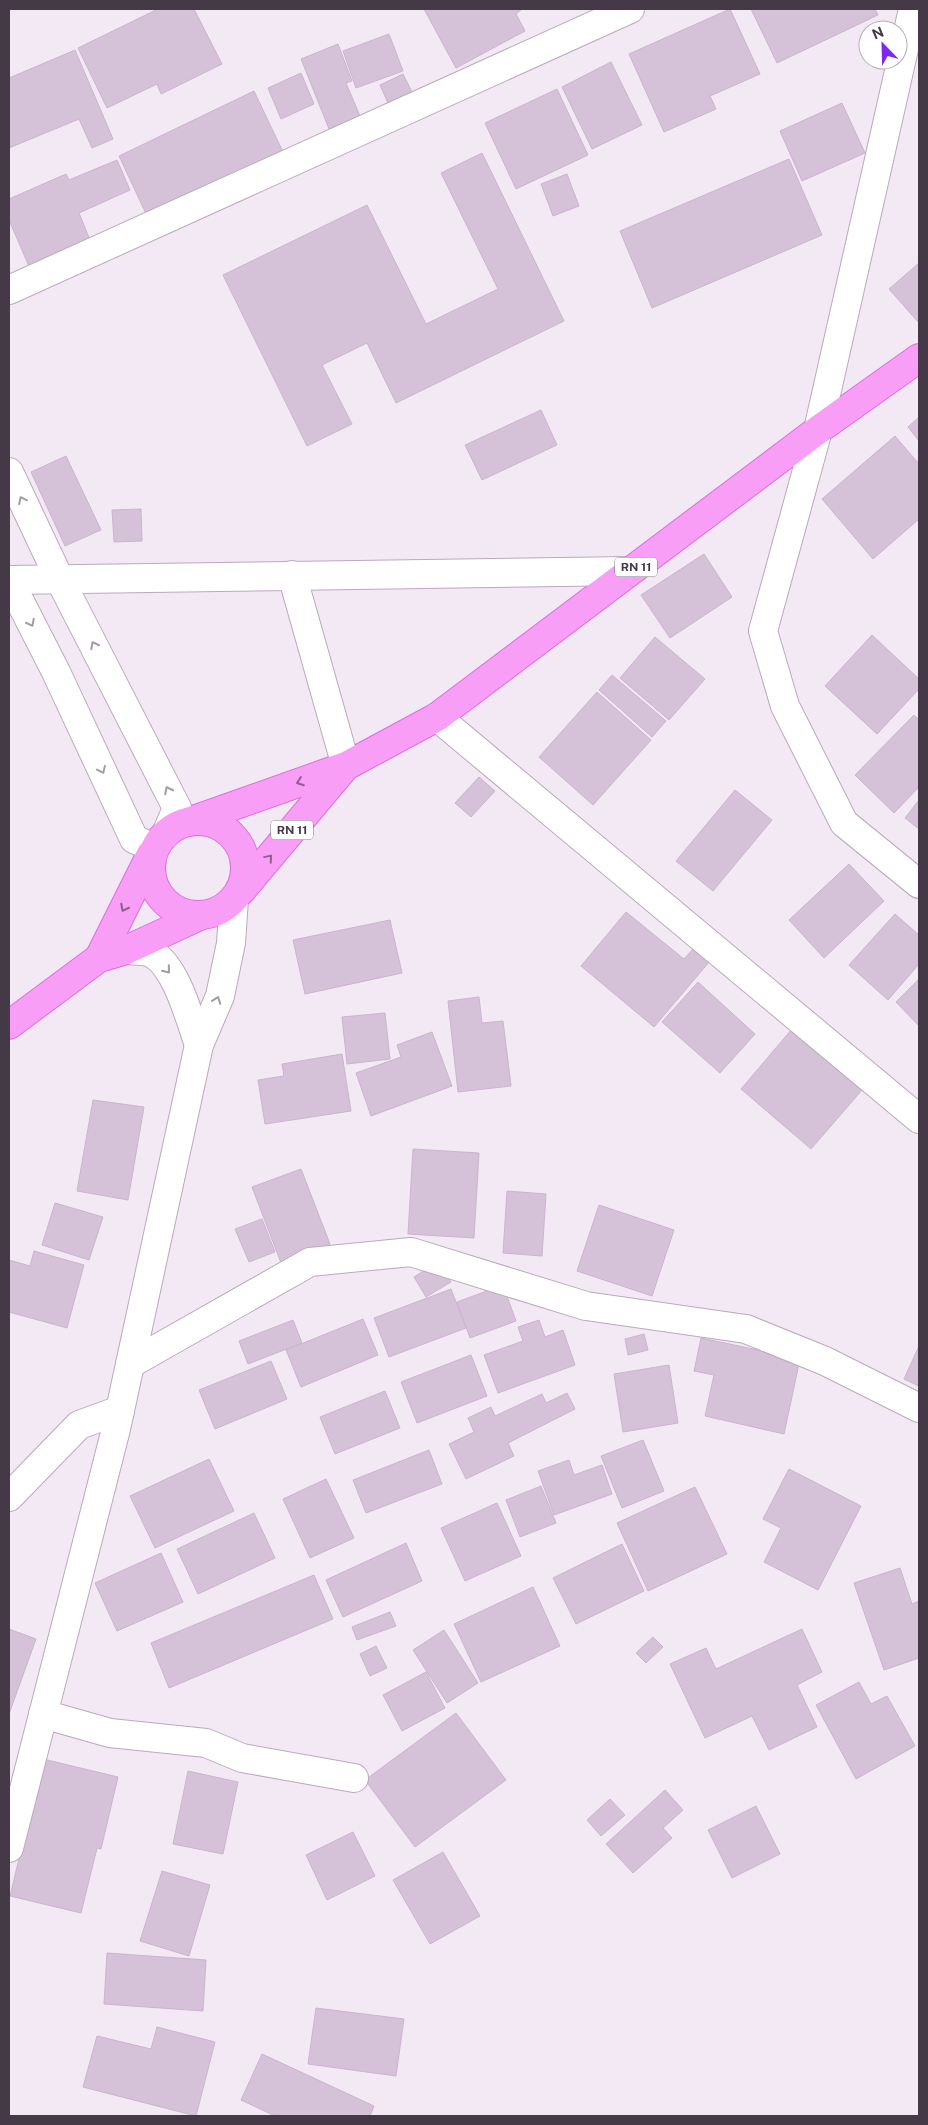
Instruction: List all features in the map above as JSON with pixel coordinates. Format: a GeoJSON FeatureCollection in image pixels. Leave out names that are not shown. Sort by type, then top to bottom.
{"type":"FeatureCollection","features":[{"type":"Feature","properties":{"kind":"main road","name":"RN 11"},"geometry":{"type":"LineString","coordinates":[[169,835],[346,766],[437,717],[818,430],[919,358]]}},
{"type":"Feature","properties":{"kind":"main road","name":"RN 11"},"geometry":{"type":"LineString","coordinates":[[236,897],[346,766]]}},
{"type":"Feature","properties":{"kind":"main road"},"geometry":{"type":"LineString","coordinates":[[9,1024],[99,958],[126,950],[202,915],[222,910],[236,897],[243,886],[246,869],[243,850],[234,836],[220,826],[205,821],[169,835],[151,864],[152,880],[158,895],[166,904],[180,912],[202,915]]}},
{"type":"Feature","properties":{"kind":"main road"},"geometry":{"type":"LineString","coordinates":[[99,958],[169,835]]}},
{"type":"Feature","properties":{"kind":"street"},"geometry":{"type":"LineString","coordinates":[[9,290],[630,9]]}},
{"type":"Feature","properties":{"kind":"street"},"geometry":{"type":"LineString","coordinates":[[913,9],[818,430],[763,631],[785,706],[844,823],[919,884]]}},
{"type":"Feature","properties":{"kind":"street"},"geometry":{"type":"LineString","coordinates":[[9,472],[59,578],[177,808],[169,835],[134,839],[56,672],[9,580],[59,578],[630,571]]}},
{"type":"Feature","properties":{"kind":"street"},"geometry":{"type":"LineString","coordinates":[[292,575],[346,766]]}},
{"type":"Feature","properties":{"kind":"street"},"geometry":{"type":"LineString","coordinates":[[437,717],[919,1118]]}},
{"type":"Feature","properties":{"kind":"street"},"geometry":{"type":"LineString","coordinates":[[9,1848],[120,1410],[199,1045],[220,996],[231,943],[236,897]]}},
{"type":"Feature","properties":{"kind":"street"},"geometry":{"type":"LineString","coordinates":[[126,950],[152,953],[170,972],[183,998],[199,1045]]}},
{"type":"Feature","properties":{"kind":"street"},"geometry":{"type":"LineString","coordinates":[[130,1364],[310,1262],[411,1252],[586,1306],[746,1329],[825,1361],[919,1408]]}},
{"type":"Feature","properties":{"kind":"street"},"geometry":{"type":"LineString","coordinates":[[9,1497],[79,1425],[120,1410]]}},
{"type":"Feature","properties":{"kind":"street"},"geometry":{"type":"LineString","coordinates":[[43,1714],[110,1733],[206,1743],[242,1758],[354,1778]]}},
{"type":"Feature","properties":{"kind":"building"},"geometry":{"type":"Polygon","coordinates":[[[158,9],[194,9],[222,64],[161,94],[157,84],[107,108],[78,48],[158,9]]]}},
{"type":"Feature","properties":{"kind":"building"},"geometry":{"type":"Polygon","coordinates":[[[424,9],[522,9],[516,14],[525,31],[456,68],[424,9]]]}},
{"type":"Feature","properties":{"kind":"building"},"geometry":{"type":"Polygon","coordinates":[[[730,9],[760,74],[710,96],[716,109],[664,132],[629,54],[730,9]]]}},
{"type":"Feature","properties":{"kind":"building"},"geometry":{"type":"Polygon","coordinates":[[[751,9],[875,9],[878,15],[867,20],[858,20],[858,25],[777,63],[751,9]]]}},
{"type":"Feature","properties":{"kind":"building"},"geometry":{"type":"Polygon","coordinates":[[[389,34],[403,71],[356,88],[343,51],[389,34]]]}},
{"type":"Feature","properties":{"kind":"building"},"geometry":{"type":"Polygon","coordinates":[[[338,44],[352,81],[346,83],[360,116],[329,129],[301,59],[338,44]]]}},
{"type":"Feature","properties":{"kind":"building"},"geometry":{"type":"Polygon","coordinates":[[[75,50],[113,139],[92,148],[79,119],[9,148],[9,78],[75,50]]]}},
{"type":"Feature","properties":{"kind":"building"},"geometry":{"type":"Polygon","coordinates":[[[611,62],[642,125],[592,149],[562,87],[611,62]]]}},
{"type":"Feature","properties":{"kind":"building"},"geometry":{"type":"Polygon","coordinates":[[[301,73],[314,104],[281,119],[268,88],[301,73]]]}},
{"type":"Feature","properties":{"kind":"building"},"geometry":{"type":"Polygon","coordinates":[[[403,74],[412,92],[388,103],[380,85],[403,74]]]}},
{"type":"Feature","properties":{"kind":"building"},"geometry":{"type":"Polygon","coordinates":[[[557,89],[588,155],[516,189],[485,123],[557,89]]]}},
{"type":"Feature","properties":{"kind":"building"},"geometry":{"type":"Polygon","coordinates":[[[254,91],[284,154],[148,218],[119,156],[254,91]]]}},
{"type":"Feature","properties":{"kind":"building"},"geometry":{"type":"Polygon","coordinates":[[[842,103],[865,153],[802,181],[780,131],[842,103]]]}},
{"type":"Feature","properties":{"kind":"building"},"geometry":{"type":"Polygon","coordinates":[[[482,153],[564,321],[396,403],[367,343],[322,365],[352,424],[307,446],[223,275],[367,205],[426,324],[498,289],[441,173],[482,153]]]}},
{"type":"Feature","properties":{"kind":"building"},"geometry":{"type":"Polygon","coordinates":[[[789,159],[822,235],[652,308],[620,231],[789,159]]]}},
{"type":"Feature","properties":{"kind":"building"},"geometry":{"type":"Polygon","coordinates":[[[117,160],[130,190],[79,213],[92,245],[31,271],[9,220],[9,199],[66,174],[69,180],[117,160]]]}},
{"type":"Feature","properties":{"kind":"building"},"geometry":{"type":"Polygon","coordinates":[[[567,174],[579,206],[553,216],[541,184],[567,174]]]}},
{"type":"Feature","properties":{"kind":"building"},"geometry":{"type":"Polygon","coordinates":[[[919,263],[919,323],[889,289],[919,263]]]}},
{"type":"Feature","properties":{"kind":"building"},"geometry":{"type":"Polygon","coordinates":[[[541,410],[557,445],[482,480],[465,445],[541,410]]]}},
{"type":"Feature","properties":{"kind":"building"},"geometry":{"type":"Polygon","coordinates":[[[919,417],[919,441],[908,427],[919,417]]]}},
{"type":"Feature","properties":{"kind":"building"},"geometry":{"type":"Polygon","coordinates":[[[895,436],[919,464],[919,519],[873,559],[822,499],[895,436]]]}},
{"type":"Feature","properties":{"kind":"building"},"geometry":{"type":"Polygon","coordinates":[[[66,456],[101,530],[65,546],[31,472],[66,456]]]}},
{"type":"Feature","properties":{"kind":"building"},"geometry":{"type":"Polygon","coordinates":[[[141,509],[142,541],[114,542],[112,510],[141,509]]]}},
{"type":"Feature","properties":{"kind":"building"},"geometry":{"type":"Polygon","coordinates":[[[704,554],[732,597],[670,638],[641,595],[704,554]]]}},
{"type":"Feature","properties":{"kind":"building"},"geometry":{"type":"Polygon","coordinates":[[[872,635],[919,679],[919,689],[877,734],[825,686],[872,635]]]}},
{"type":"Feature","properties":{"kind":"building"},"geometry":{"type":"Polygon","coordinates":[[[655,637],[705,679],[669,720],[620,678],[655,637]]]}},
{"type":"Feature","properties":{"kind":"building"},"geometry":{"type":"Polygon","coordinates":[[[612,675],[666,721],[652,737],[599,690],[612,675]]]}},
{"type":"Feature","properties":{"kind":"building"},"geometry":{"type":"Polygon","coordinates":[[[597,692],[651,740],[593,805],[539,757],[597,692]]]}},
{"type":"Feature","properties":{"kind":"building"},"geometry":{"type":"Polygon","coordinates":[[[914,715],[919,720],[919,787],[894,813],[855,775],[914,715]]]}},
{"type":"Feature","properties":{"kind":"building"},"geometry":{"type":"Polygon","coordinates":[[[479,777],[495,791],[471,817],[455,803],[479,777]]]}},
{"type":"Feature","properties":{"kind":"building"},"geometry":{"type":"Polygon","coordinates":[[[735,790],[772,820],[713,891],[676,861],[735,790]]]}},
{"type":"Feature","properties":{"kind":"building"},"geometry":{"type":"Polygon","coordinates":[[[919,800],[919,829],[905,818],[919,800]]]}},
{"type":"Feature","properties":{"kind":"building"},"geometry":{"type":"Polygon","coordinates":[[[849,864],[884,901],[824,958],[789,920],[849,864]]]}},
{"type":"Feature","properties":{"kind":"building"},"geometry":{"type":"Polygon","coordinates":[[[626,912],[684,959],[694,948],[710,961],[654,1027],[581,966],[626,912]]]}},
{"type":"Feature","properties":{"kind":"building"},"geometry":{"type":"Polygon","coordinates":[[[895,914],[919,935],[919,964],[888,1000],[849,965],[895,914]]]}},
{"type":"Feature","properties":{"kind":"building"},"geometry":{"type":"Polygon","coordinates":[[[390,920],[402,973],[305,994],[293,940],[390,920]]]}},
{"type":"Feature","properties":{"kind":"building"},"geometry":{"type":"Polygon","coordinates":[[[919,979],[919,1026],[896,1002],[919,979]]]}},
{"type":"Feature","properties":{"kind":"building"},"geometry":{"type":"Polygon","coordinates":[[[698,982],[755,1034],[720,1073],[662,1022],[698,982]]]}},
{"type":"Feature","properties":{"kind":"building"},"geometry":{"type":"Polygon","coordinates":[[[479,997],[482,1023],[503,1021],[511,1086],[458,1092],[448,1001],[479,997]]]}},
{"type":"Feature","properties":{"kind":"building"},"geometry":{"type":"Polygon","coordinates":[[[385,1013],[390,1059],[347,1064],[342,1017],[385,1013]]]}},
{"type":"Feature","properties":{"kind":"building"},"geometry":{"type":"Polygon","coordinates":[[[792,1029],[862,1090],[811,1149],[741,1089],[792,1029]]]}},
{"type":"Feature","properties":{"kind":"building"},"geometry":{"type":"Polygon","coordinates":[[[432,1032],[452,1086],[371,1116],[356,1073],[401,1057],[397,1045],[432,1032]]]}},
{"type":"Feature","properties":{"kind":"building"},"geometry":{"type":"Polygon","coordinates":[[[342,1054],[351,1111],[265,1124],[258,1080],[284,1076],[282,1064],[342,1054]]]}},
{"type":"Feature","properties":{"kind":"building"},"geometry":{"type":"Polygon","coordinates":[[[93,1100],[144,1107],[128,1200],[77,1191],[93,1100]]]}},
{"type":"Feature","properties":{"kind":"building"},"geometry":{"type":"Polygon","coordinates":[[[413,1149],[479,1153],[474,1238],[408,1234],[413,1149]]]}},
{"type":"Feature","properties":{"kind":"building"},"geometry":{"type":"Polygon","coordinates":[[[301,1169],[330,1244],[281,1263],[252,1187],[301,1169]]]}},
{"type":"Feature","properties":{"kind":"building"},"geometry":{"type":"Polygon","coordinates":[[[507,1191],[546,1194],[542,1256],[503,1253],[507,1191]]]}},
{"type":"Feature","properties":{"kind":"building"},"geometry":{"type":"Polygon","coordinates":[[[55,1203],[103,1217],[89,1260],[42,1245],[55,1203]]]}},
{"type":"Feature","properties":{"kind":"building"},"geometry":{"type":"Polygon","coordinates":[[[599,1205],[674,1230],[652,1296],[577,1271],[599,1205]]]}},
{"type":"Feature","properties":{"kind":"building"},"geometry":{"type":"Polygon","coordinates":[[[262,1219],[275,1252],[249,1262],[235,1229],[262,1219]]]}},
{"type":"Feature","properties":{"kind":"building"},"geometry":{"type":"Polygon","coordinates":[[[34,1251],[84,1265],[67,1328],[9,1312],[9,1260],[30,1266],[34,1251]]]}},
{"type":"Feature","properties":{"kind":"building"},"geometry":{"type":"Polygon","coordinates":[[[438,1262],[451,1282],[426,1297],[414,1277],[438,1262]]]}},
{"type":"Feature","properties":{"kind":"building"},"geometry":{"type":"Polygon","coordinates":[[[503,1285],[516,1321],[470,1338],[457,1302],[503,1285]]]}},
{"type":"Feature","properties":{"kind":"building"},"geometry":{"type":"Polygon","coordinates":[[[451,1289],[466,1328],[389,1357],[374,1318],[451,1289]]]}},
{"type":"Feature","properties":{"kind":"building"},"geometry":{"type":"Polygon","coordinates":[[[363,1319],[378,1355],[301,1387],[286,1350],[363,1319]]]}},
{"type":"Feature","properties":{"kind":"building"},"geometry":{"type":"Polygon","coordinates":[[[293,1320],[302,1343],[248,1364],[239,1341],[293,1320]]]}},
{"type":"Feature","properties":{"kind":"building"},"geometry":{"type":"Polygon","coordinates":[[[539,1320],[545,1337],[563,1330],[575,1365],[498,1393],[484,1355],[523,1341],[518,1327],[539,1320]]]}},
{"type":"Feature","properties":{"kind":"building"},"geometry":{"type":"Polygon","coordinates":[[[644,1334],[648,1350],[628,1355],[625,1339],[644,1334]]]}},
{"type":"Feature","properties":{"kind":"building"},"geometry":{"type":"Polygon","coordinates":[[[701,1338],[800,1359],[784,1434],[705,1416],[714,1375],[694,1371],[701,1338]]]}},
{"type":"Feature","properties":{"kind":"building"},"geometry":{"type":"Polygon","coordinates":[[[919,1346],[919,1386],[904,1379],[919,1346]]]}},
{"type":"Feature","properties":{"kind":"building"},"geometry":{"type":"Polygon","coordinates":[[[471,1355],[487,1396],[417,1423],[401,1382],[471,1355]]]}},
{"type":"Feature","properties":{"kind":"building"},"geometry":{"type":"Polygon","coordinates":[[[271,1361],[287,1399],[215,1429],[199,1390],[271,1361]]]}},
{"type":"Feature","properties":{"kind":"building"},"geometry":{"type":"Polygon","coordinates":[[[669,1365],[678,1423],[623,1432],[614,1374],[669,1365]]]}},
{"type":"Feature","properties":{"kind":"building"},"geometry":{"type":"Polygon","coordinates":[[[385,1391],[400,1428],[335,1454],[320,1417],[385,1391]]]}},
{"type":"Feature","properties":{"kind":"building"},"geometry":{"type":"Polygon","coordinates":[[[567,1393],[575,1409],[508,1443],[514,1456],[466,1479],[449,1444],[474,1432],[468,1418],[491,1407],[495,1416],[542,1394],[546,1403],[567,1393]]]}},
{"type":"Feature","properties":{"kind":"building"},"geometry":{"type":"Polygon","coordinates":[[[643,1440],[664,1491],[622,1508],[601,1456],[643,1440]]]}},
{"type":"Feature","properties":{"kind":"building"},"geometry":{"type":"Polygon","coordinates":[[[429,1450],[442,1484],[366,1513],[353,1480],[429,1450]]]}},
{"type":"Feature","properties":{"kind":"building"},"geometry":{"type":"Polygon","coordinates":[[[209,1459],[234,1511],[155,1548],[130,1496],[209,1459]]]}},
{"type":"Feature","properties":{"kind":"building"},"geometry":{"type":"Polygon","coordinates":[[[569,1460],[574,1475],[602,1465],[612,1494],[554,1515],[538,1471],[569,1460]]]}},
{"type":"Feature","properties":{"kind":"building"},"geometry":{"type":"Polygon","coordinates":[[[789,1469],[861,1506],[818,1590],[764,1562],[781,1528],[763,1519],[789,1469]]]}},
{"type":"Feature","properties":{"kind":"building"},"geometry":{"type":"Polygon","coordinates":[[[326,1479],[354,1538],[310,1558],[283,1499],[326,1479]]]}},
{"type":"Feature","properties":{"kind":"building"},"geometry":{"type":"Polygon","coordinates":[[[541,1486],[556,1523],[520,1537],[506,1500],[541,1486]]]}},
{"type":"Feature","properties":{"kind":"building"},"geometry":{"type":"Polygon","coordinates":[[[695,1487],[727,1554],[648,1591],[617,1523],[695,1487]]]}},
{"type":"Feature","properties":{"kind":"building"},"geometry":{"type":"Polygon","coordinates":[[[497,1503],[521,1556],[465,1581],[441,1528],[497,1503]]]}},
{"type":"Feature","properties":{"kind":"building"},"geometry":{"type":"Polygon","coordinates":[[[254,1513],[275,1558],[198,1594],[177,1549],[254,1513]]]}},
{"type":"Feature","properties":{"kind":"building"},"geometry":{"type":"Polygon","coordinates":[[[406,1543],[422,1581],[343,1617],[326,1580],[406,1543]]]}},
{"type":"Feature","properties":{"kind":"building"},"geometry":{"type":"Polygon","coordinates":[[[622,1544],[644,1591],[576,1624],[553,1578],[622,1544]]]}},
{"type":"Feature","properties":{"kind":"building"},"geometry":{"type":"Polygon","coordinates":[[[161,1553],[183,1602],[117,1631],[95,1583],[161,1553]]]}},
{"type":"Feature","properties":{"kind":"building"},"geometry":{"type":"Polygon","coordinates":[[[900,1568],[912,1604],[919,1601],[919,1658],[884,1670],[854,1583],[900,1568]]]}},
{"type":"Feature","properties":{"kind":"building"},"geometry":{"type":"Polygon","coordinates":[[[314,1575],[333,1619],[169,1688],[151,1643],[314,1575]]]}},
{"type":"Feature","properties":{"kind":"building"},"geometry":{"type":"Polygon","coordinates":[[[533,1587],[560,1646],[481,1682],[454,1624],[533,1587]]]}},
{"type":"Feature","properties":{"kind":"building"},"geometry":{"type":"Polygon","coordinates":[[[390,1612],[396,1626],[357,1640],[352,1627],[390,1612]]]}},
{"type":"Feature","properties":{"kind":"building"},"geometry":{"type":"Polygon","coordinates":[[[9,1629],[36,1639],[9,1714],[9,1629]]]}},
{"type":"Feature","properties":{"kind":"building"},"geometry":{"type":"Polygon","coordinates":[[[802,1629],[822,1672],[797,1685],[817,1727],[769,1750],[752,1716],[705,1738],[670,1664],[706,1648],[716,1669],[802,1629]]]}},
{"type":"Feature","properties":{"kind":"building"},"geometry":{"type":"Polygon","coordinates":[[[444,1630],[478,1683],[447,1703],[413,1650],[444,1630]]]}},
{"type":"Feature","properties":{"kind":"building"},"geometry":{"type":"Polygon","coordinates":[[[653,1637],[663,1647],[646,1663],[636,1653],[653,1637]]]}},
{"type":"Feature","properties":{"kind":"building"},"geometry":{"type":"Polygon","coordinates":[[[376,1646],[387,1668],[370,1676],[360,1654],[376,1646]]]}},
{"type":"Feature","properties":{"kind":"building"},"geometry":{"type":"Polygon","coordinates":[[[426,1672],[445,1708],[402,1731],[383,1695],[426,1672]]]}},
{"type":"Feature","properties":{"kind":"building"},"geometry":{"type":"Polygon","coordinates":[[[859,1682],[871,1704],[887,1696],[915,1746],[856,1779],[816,1705],[859,1682]]]}},
{"type":"Feature","properties":{"kind":"building"},"geometry":{"type":"Polygon","coordinates":[[[456,1713],[506,1780],[415,1847],[365,1780],[456,1713]]]}},
{"type":"Feature","properties":{"kind":"building"},"geometry":{"type":"Polygon","coordinates":[[[43,1759],[118,1777],[101,1849],[97,1848],[81,1913],[10,1896],[43,1759]]]}},
{"type":"Feature","properties":{"kind":"building"},"geometry":{"type":"Polygon","coordinates":[[[188,1771],[238,1782],[223,1854],[173,1844],[188,1771]]]}},
{"type":"Feature","properties":{"kind":"building"},"geometry":{"type":"Polygon","coordinates":[[[665,1790],[683,1810],[663,1828],[672,1838],[633,1873],[606,1844],[665,1790]]]}},
{"type":"Feature","properties":{"kind":"building"},"geometry":{"type":"Polygon","coordinates":[[[610,1799],[625,1815],[601,1836],[587,1820],[610,1799]]]}},
{"type":"Feature","properties":{"kind":"building"},"geometry":{"type":"Polygon","coordinates":[[[756,1806],[780,1854],[732,1878],[708,1830],[756,1806]]]}},
{"type":"Feature","properties":{"kind":"building"},"geometry":{"type":"Polygon","coordinates":[[[353,1832],[375,1876],[327,1900],[306,1855],[353,1832]]]}},
{"type":"Feature","properties":{"kind":"building"},"geometry":{"type":"Polygon","coordinates":[[[443,1852],[480,1916],[430,1944],[393,1880],[443,1852]]]}},
{"type":"Feature","properties":{"kind":"building"},"geometry":{"type":"Polygon","coordinates":[[[162,1871],[210,1885],[189,1956],[140,1941],[162,1871]]]}},
{"type":"Feature","properties":{"kind":"building"},"geometry":{"type":"Polygon","coordinates":[[[107,1953],[206,1960],[203,2011],[104,2004],[107,1953]]]}},
{"type":"Feature","properties":{"kind":"building"},"geometry":{"type":"Polygon","coordinates":[[[316,2008],[404,2019],[396,2076],[308,2064],[316,2008]]]}},
{"type":"Feature","properties":{"kind":"building"},"geometry":{"type":"Polygon","coordinates":[[[157,2027],[215,2042],[196,2116],[83,2087],[97,2036],[151,2049],[157,2027]]]}},
{"type":"Feature","properties":{"kind":"building"},"geometry":{"type":"Polygon","coordinates":[[[262,2054],[374,2106],[370,2116],[275,2116],[241,2100],[262,2054]]]}}]}
